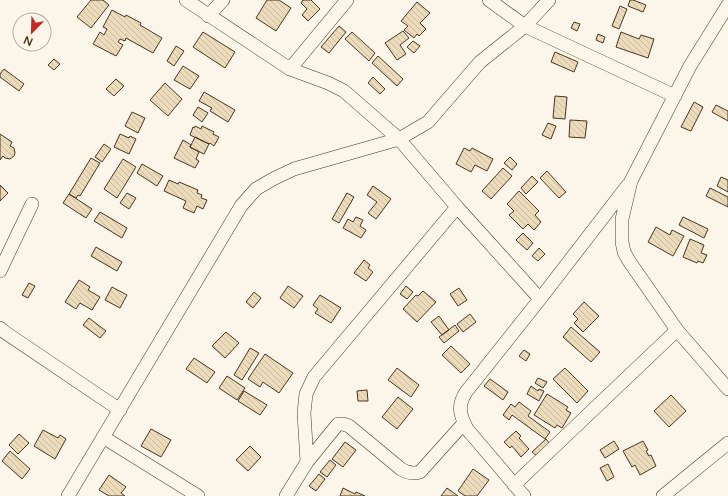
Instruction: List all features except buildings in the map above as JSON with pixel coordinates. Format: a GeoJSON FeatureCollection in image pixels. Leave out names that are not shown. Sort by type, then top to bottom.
{"type":"FeatureCollection","features":[{"type":"Feature","properties":{"kind":"street"},"geometry":{"type":"LineString","coordinates":[[186,0],[290,70],[323,81],[344,92],[399,139],[457,207],[540,299]]}},
{"type":"Feature","properties":{"kind":"street"},"geometry":{"type":"LineString","coordinates":[[208,16],[223,0]]}},
{"type":"Feature","properties":{"kind":"street"},"geometry":{"type":"LineString","coordinates":[[290,70],[347,0]]}},
{"type":"Feature","properties":{"kind":"street"},"geometry":{"type":"LineString","coordinates":[[489,0],[525,26],[675,96]]}},
{"type":"Feature","properties":{"kind":"street"},"geometry":{"type":"LineString","coordinates":[[68,496],[241,206],[256,189],[294,169],[399,139],[428,122],[480,62],[525,26],[549,0]]}},
{"type":"Feature","properties":{"kind":"street"},"geometry":{"type":"LineString","coordinates":[[524,496],[467,429],[462,419],[460,410],[461,399],[631,181],[690,66],[728,5]]}},
{"type":"Feature","properties":{"kind":"street"},"geometry":{"type":"LineString","coordinates":[[631,181],[622,219],[622,242],[624,252],[676,330],[728,389]]}},
{"type":"Feature","properties":{"kind":"street"},"geometry":{"type":"LineString","coordinates":[[0,271],[32,204]]}},
{"type":"Feature","properties":{"kind":"street"},"geometry":{"type":"LineString","coordinates":[[307,462],[304,413],[306,394],[314,377],[457,207]]}},
{"type":"Feature","properties":{"kind":"street"},"geometry":{"type":"LineString","coordinates":[[0,328],[120,410]]}},
{"type":"Feature","properties":{"kind":"street"},"geometry":{"type":"LineString","coordinates":[[514,485],[676,330]]}},
{"type":"Feature","properties":{"kind":"street"},"geometry":{"type":"LineString","coordinates":[[286,496],[307,462],[338,424],[349,426],[405,472],[416,473],[420,472],[464,423]]}},
{"type":"Feature","properties":{"kind":"street"},"geometry":{"type":"LineString","coordinates":[[103,437],[198,496]]}},
{"type":"Feature","properties":{"kind":"street"},"geometry":{"type":"LineString","coordinates":[[663,496],[728,443]]}}]}
